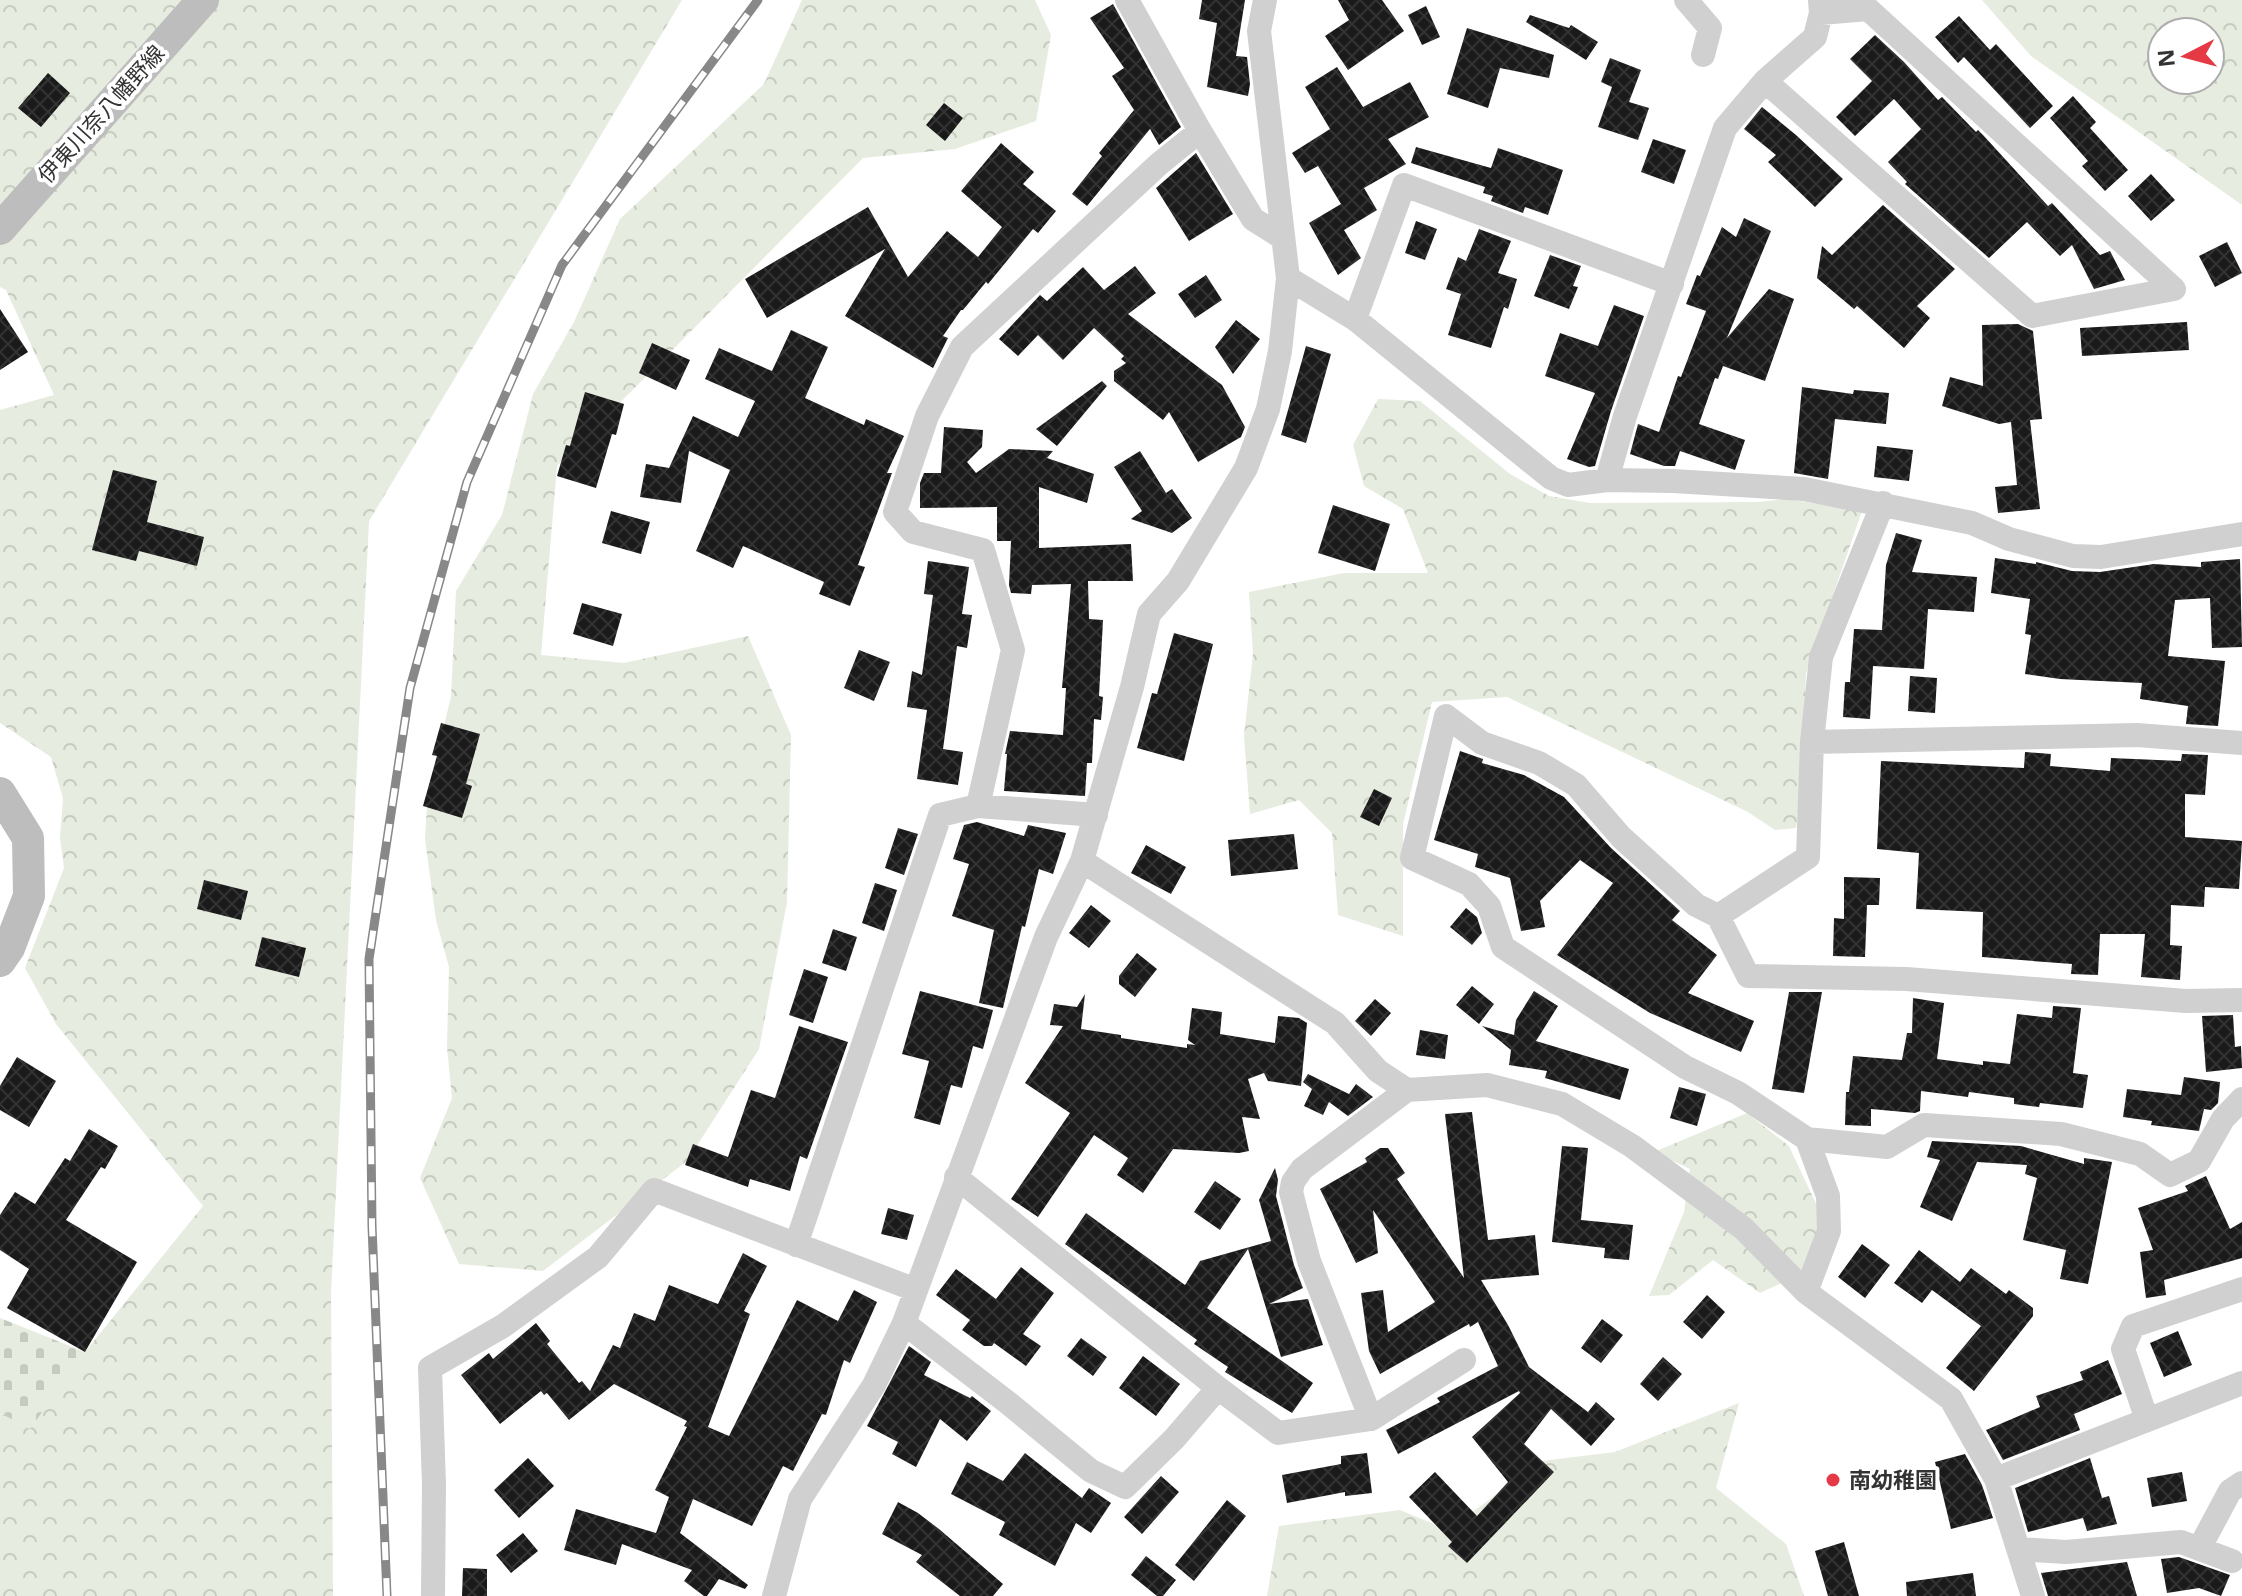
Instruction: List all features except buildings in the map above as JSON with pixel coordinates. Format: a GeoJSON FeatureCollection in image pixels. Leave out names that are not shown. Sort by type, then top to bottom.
{"type":"FeatureCollection","features":[{"type":"Feature","properties":{"kind":"main road","name":"伊東川奈八幡野線"},"geometry":{"type":"LineString","coordinates":[[0,229],[203,0]]}},
{"type":"Feature","properties":{"kind":"main road"},"geometry":{"type":"LineString","coordinates":[[0,793],[28,838],[29,896],[9,948],[0,961]]}},
{"type":"Feature","properties":{"kind":"street"},"geometry":{"type":"LineString","coordinates":[[1127,0],[1253,219],[1283,238]]}},
{"type":"Feature","properties":{"kind":"street"},"geometry":{"type":"LineString","coordinates":[[774,1596],[800,1499],[874,1385],[904,1323],[1046,937],[1082,861],[1132,687],[1149,614],[1178,581],[1246,468],[1268,409],[1280,351],[1288,278],[1259,31],[1265,0]]}},
{"type":"Feature","properties":{"kind":"street"},"geometry":{"type":"LineString","coordinates":[[1686,0],[1710,28],[1703,55]]}},
{"type":"Feature","properties":{"kind":"street"},"geometry":{"type":"LineString","coordinates":[[1607,480],[1625,416],[1725,128],[1765,81],[1815,37],[1820,7],[1868,9],[2174,289],[2032,316],[1765,81]]}},
{"type":"Feature","properties":{"kind":"street"},"geometry":{"type":"LineString","coordinates":[[978,806],[1013,650],[983,550],[913,532],[895,512],[927,416],[962,347],[1159,164],[1200,131]]}},
{"type":"Feature","properties":{"kind":"street"},"geometry":{"type":"LineString","coordinates":[[1355,319],[1404,185],[1672,284]]}},
{"type":"Feature","properties":{"kind":"street"},"geometry":{"type":"LineString","coordinates":[[1288,278],[1355,319],[1551,478],[1568,485],[1607,480],[1673,481],[1804,489],[1972,523],[2009,539],[2073,556],[2101,557],[2242,534]]}},
{"type":"Feature","properties":{"kind":"street"},"geometry":{"type":"LineString","coordinates":[[1718,916],[1808,857],[1812,742],[1821,657],[1883,503]]}},
{"type":"Feature","properties":{"kind":"street"},"geometry":{"type":"LineString","coordinates":[[2242,1000],[2186,1001],[1906,979],[1748,976],[1718,916],[1696,905],[1621,837],[1576,785],[1539,763],[1482,743],[1446,716],[1412,858],[1469,884],[1489,906],[1503,947],[1685,1067],[1738,1093],[1807,1139],[1887,1147],[1924,1125],[2061,1134],[2140,1154],[2170,1175],[2199,1161],[2223,1119],[2242,1099]]}},
{"type":"Feature","properties":{"kind":"street"},"geometry":{"type":"LineString","coordinates":[[1812,742],[2137,735],[2242,743]]}},
{"type":"Feature","properties":{"kind":"street"},"geometry":{"type":"LineString","coordinates":[[796,1245],[940,815],[978,806],[1096,815]]}},
{"type":"Feature","properties":{"kind":"street"},"geometry":{"type":"LineString","coordinates":[[1082,861],[1335,1023],[1378,1071],[1407,1090]]}},
{"type":"Feature","properties":{"kind":"street"},"geometry":{"type":"LineString","coordinates":[[1371,1419],[1309,1261],[1291,1192],[1293,1182],[1302,1169],[1407,1090],[1487,1085],[1562,1104],[1632,1146],[1744,1229],[1806,1292],[1951,1399],[1996,1479],[2033,1596]]}},
{"type":"Feature","properties":{"kind":"street"},"geometry":{"type":"LineString","coordinates":[[1806,1292],[1829,1231],[1828,1196],[1807,1139]]}},
{"type":"Feature","properties":{"kind":"street"},"geometry":{"type":"LineString","coordinates":[[956,1177],[1278,1433],[1371,1419],[1464,1360]]}},
{"type":"Feature","properties":{"kind":"street"},"geometry":{"type":"LineString","coordinates":[[433,1596],[434,1485],[430,1368],[503,1326],[598,1257],[654,1190],[916,1290]]}},
{"type":"Feature","properties":{"kind":"street"},"geometry":{"type":"LineString","coordinates":[[2147,1420],[2123,1349],[2133,1326],[2242,1289]]}},
{"type":"Feature","properties":{"kind":"street"},"geometry":{"type":"LineString","coordinates":[[904,1323],[1091,1471],[1125,1487],[1174,1439],[1218,1388]]}},
{"type":"Feature","properties":{"kind":"street"},"geometry":{"type":"LineString","coordinates":[[1996,1479],[2242,1383]]}},
{"type":"Feature","properties":{"kind":"street"},"geometry":{"type":"LineString","coordinates":[[2199,1549],[2230,1491],[2242,1483]]}},
{"type":"Feature","properties":{"kind":"street"},"geometry":{"type":"LineString","coordinates":[[2018,1549],[2066,1552],[2181,1542],[2232,1561]]}},
{"type":"Feature","properties":{"kind":"green space"},"geometry":{"type":"Polygon","coordinates":[[[0,0],[682,0],[369,521],[331,1292],[333,1596],[0,1596],[0,1413],[30,1428],[85,1352],[203,1206],[56,1024],[25,968],[64,868],[60,838],[63,798],[51,757],[0,723],[0,410],[54,395],[6,290],[0,287],[0,0]]]}},
{"type":"Feature","properties":{"kind":"green space"},"geometry":{"type":"Polygon","coordinates":[[[802,0],[1035,0],[1051,35],[1036,121],[955,149],[863,158],[557,466],[541,655],[624,663],[748,636],[791,735],[787,902],[759,1049],[687,1161],[543,1271],[459,1264],[420,1178],[452,1098],[447,1047],[449,967],[436,920],[425,839],[428,790],[451,697],[456,591],[502,515],[533,394],[574,322],[620,219],[764,84],[802,0]]]}},
{"type":"Feature","properties":{"kind":"green space"},"geometry":{"type":"Polygon","coordinates":[[[1982,0],[2242,0],[2242,205],[2031,56],[1982,0]]]}},
{"type":"Feature","properties":{"kind":"green space"},"geometry":{"type":"Polygon","coordinates":[[[1378,399],[1420,401],[1510,474],[1549,496],[1590,503],[1787,499],[1862,511],[1806,673],[1801,788],[1796,828],[1775,830],[1748,812],[1507,697],[1432,702],[1403,824],[1403,936],[1338,915],[1332,833],[1299,800],[1250,814],[1244,736],[1253,654],[1249,592],[1344,573],[1428,573],[1403,509],[1364,486],[1353,445],[1378,399]]]}},
{"type":"Feature","properties":{"kind":"green space"},"geometry":{"type":"Polygon","coordinates":[[[1747,1113],[1789,1146],[1826,1225],[1799,1275],[1760,1293],[1713,1260],[1669,1295],[1649,1296],[1684,1212],[1690,1169],[1654,1152],[1747,1113]]]}},
{"type":"Feature","properties":{"kind":"green space"},"geometry":{"type":"Polygon","coordinates":[[[0,1318],[85,1352],[30,1429],[0,1413],[0,1318]]]}},
{"type":"Feature","properties":{"kind":"green space"},"geometry":{"type":"Polygon","coordinates":[[[1739,1403],[1716,1488],[1786,1544],[1804,1596],[1267,1596],[1279,1526],[1400,1510],[1448,1530],[1542,1461],[1615,1452],[1739,1403]]]}},
{"type":"Feature","properties":{"kind":"railway"},"geometry":{"type":"LineString","coordinates":[[387,1596],[372,1226],[369,959],[410,688],[467,482],[562,265],[758,0]]}},
{"type":"Feature","properties":{"kind":"place","name":"南幼稚園"},"geometry":{"type":"Point","coordinates":[1833,1480]}}]}
